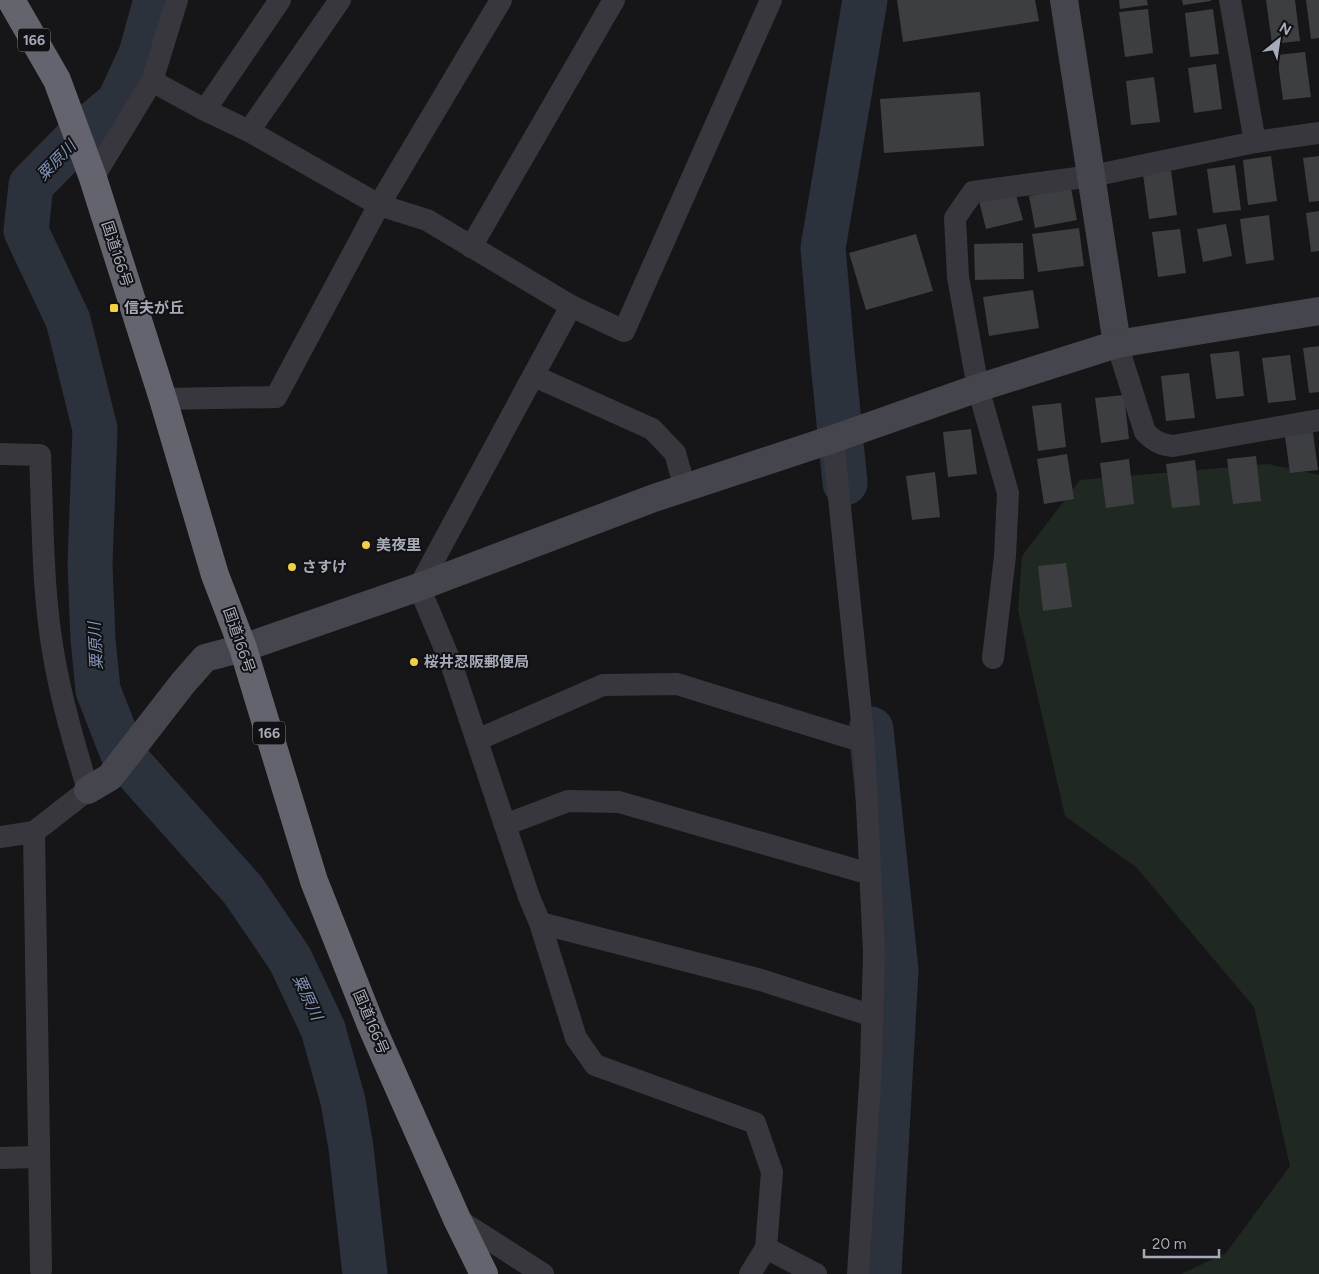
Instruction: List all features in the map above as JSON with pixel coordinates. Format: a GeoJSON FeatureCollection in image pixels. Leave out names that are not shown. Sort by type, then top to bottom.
{"type":"FeatureCollection","features":[{"type":"Feature","properties":{"kind":"highway","name":"国道166号"},"geometry":{"type":"LineString","coordinates":[[12,0],[57,80],[93,178],[163,399],[215,575],[243,648],[314,881],[371,1025],[457,1219],[484,1274]]}},
{"type":"Feature","properties":{"kind":"street"},"geometry":{"type":"LineString","coordinates":[[93,178],[152,81],[177,0]]}},
{"type":"Feature","properties":{"kind":"street"},"geometry":{"type":"LineString","coordinates":[[205,110],[280,0]]}},
{"type":"Feature","properties":{"kind":"street"},"geometry":{"type":"LineString","coordinates":[[249,131],[340,0]]}},
{"type":"Feature","properties":{"kind":"street"},"geometry":{"type":"LineString","coordinates":[[163,399],[276,396],[379,205],[501,0]]}},
{"type":"Feature","properties":{"kind":"street"},"geometry":{"type":"LineString","coordinates":[[471,247],[614,0]]}},
{"type":"Feature","properties":{"kind":"street"},"geometry":{"type":"LineString","coordinates":[[152,81],[249,131],[379,205],[427,220],[571,306],[624,331],[770,0]]}},
{"type":"Feature","properties":{"kind":"street"},"geometry":{"type":"LineString","coordinates":[[1064,0],[1117,344],[1145,432],[1153,440],[1164,445],[1174,446],[1319,420]]}},
{"type":"Feature","properties":{"kind":"street"},"geometry":{"type":"LineString","coordinates":[[1230,0],[1255,142]]}},
{"type":"Feature","properties":{"kind":"street"},"geometry":{"type":"LineString","coordinates":[[993,658],[1005,556],[1008,493],[978,388],[958,277],[954,218],[973,192],[1092,176],[1255,142],[1319,133]]}},
{"type":"Feature","properties":{"kind":"street"},"geometry":{"type":"LineString","coordinates":[[419,587],[571,306]]}},
{"type":"Feature","properties":{"kind":"street"},"geometry":{"type":"LineString","coordinates":[[0,838],[34,832],[99,783],[205,658],[243,648],[419,587],[654,498],[833,439],[978,388],[1117,344],[1319,311]]}},
{"type":"Feature","properties":{"kind":"street"},"geometry":{"type":"LineString","coordinates":[[534,376],[652,429],[675,453],[685,488]]}},
{"type":"Feature","properties":{"kind":"street"},"geometry":{"type":"LineString","coordinates":[[833,439],[864,742],[874,952],[873,1016],[858,1274]]}},
{"type":"Feature","properties":{"kind":"street"},"geometry":{"type":"LineString","coordinates":[[0,454],[40,454],[46,595],[54,655],[66,715],[99,783]]}},
{"type":"Feature","properties":{"kind":"street"},"geometry":{"type":"LineString","coordinates":[[419,587],[451,663],[529,897],[540,923],[576,1038],[595,1065],[755,1123],[772,1172],[766,1248],[750,1274]]}},
{"type":"Feature","properties":{"kind":"street"},"geometry":{"type":"LineString","coordinates":[[477,740],[603,685],[677,684],[864,742]]}},
{"type":"Feature","properties":{"kind":"street"},"geometry":{"type":"LineString","coordinates":[[505,825],[568,801],[619,802],[870,874]]}},
{"type":"Feature","properties":{"kind":"street"},"geometry":{"type":"LineString","coordinates":[[34,832],[41,1270]]}},
{"type":"Feature","properties":{"kind":"street"},"geometry":{"type":"LineString","coordinates":[[540,923],[761,980],[873,1016]]}},
{"type":"Feature","properties":{"kind":"street"},"geometry":{"type":"LineString","coordinates":[[0,1158],[39,1158]]}},
{"type":"Feature","properties":{"kind":"street"},"geometry":{"type":"LineString","coordinates":[[457,1219],[543,1274]]}},
{"type":"Feature","properties":{"kind":"street"},"geometry":{"type":"LineString","coordinates":[[766,1248],[816,1274]]}},
{"type":"Feature","properties":{"kind":"shaded area"},"geometry":{"type":"Polygon","coordinates":[[[1268,464],[1319,475],[1319,1274],[1181,1274],[1226,1253],[1290,1166],[1254,1007],[1137,868],[1065,816],[1018,610],[1022,556],[1080,480],[1268,464]]]}},
{"type":"Feature","properties":{"kind":"building"},"geometry":{"type":"Polygon","coordinates":[[[897,0],[1035,0],[1039,21],[903,42],[897,0]]]}},
{"type":"Feature","properties":{"kind":"building"},"geometry":{"type":"Polygon","coordinates":[[[1119,0],[1147,0],[1148,5],[1120,9],[1119,0]]]}},
{"type":"Feature","properties":{"kind":"building"},"geometry":{"type":"Polygon","coordinates":[[[1182,0],[1211,0],[1211,1],[1183,5],[1182,0]]]}},
{"type":"Feature","properties":{"kind":"building"},"geometry":{"type":"Polygon","coordinates":[[[1266,0],[1295,0],[1300,41],[1272,44],[1266,0]]]}},
{"type":"Feature","properties":{"kind":"building"},"geometry":{"type":"Polygon","coordinates":[[[1306,0],[1319,0],[1319,38],[1311,39],[1306,0]]]}},
{"type":"Feature","properties":{"kind":"building"},"geometry":{"type":"Polygon","coordinates":[[[1148,9],[1153,53],[1125,57],[1119,12],[1148,9]]]}},
{"type":"Feature","properties":{"kind":"building"},"geometry":{"type":"Polygon","coordinates":[[[1213,9],[1219,54],[1190,57],[1185,13],[1213,9]]]}},
{"type":"Feature","properties":{"kind":"building"},"geometry":{"type":"Polygon","coordinates":[[[1305,52],[1311,97],[1283,100],[1277,55],[1305,52]]]}},
{"type":"Feature","properties":{"kind":"building"},"geometry":{"type":"Polygon","coordinates":[[[1216,64],[1222,109],[1194,113],[1188,68],[1216,64]]]}},
{"type":"Feature","properties":{"kind":"building"},"geometry":{"type":"Polygon","coordinates":[[[1154,77],[1160,122],[1131,125],[1126,81],[1154,77]]]}},
{"type":"Feature","properties":{"kind":"building"},"geometry":{"type":"Polygon","coordinates":[[[980,92],[984,146],[884,153],[880,99],[980,92]]]}},
{"type":"Feature","properties":{"kind":"building"},"geometry":{"type":"Polygon","coordinates":[[[1271,156],[1277,201],[1248,205],[1243,160],[1271,156]]]}},
{"type":"Feature","properties":{"kind":"building"},"geometry":{"type":"Polygon","coordinates":[[[1319,156],[1319,201],[1309,202],[1303,158],[1319,156]]]}},
{"type":"Feature","properties":{"kind":"building"},"geometry":{"type":"Polygon","coordinates":[[[1235,165],[1241,210],[1213,213],[1207,169],[1235,165]]]}},
{"type":"Feature","properties":{"kind":"building"},"geometry":{"type":"Polygon","coordinates":[[[1171,170],[1177,215],[1149,219],[1143,174],[1171,170]]]}},
{"type":"Feature","properties":{"kind":"building"},"geometry":{"type":"Polygon","coordinates":[[[1014,188],[1023,220],[986,229],[978,197],[1014,188]]]}},
{"type":"Feature","properties":{"kind":"building"},"geometry":{"type":"Polygon","coordinates":[[[1071,188],[1077,220],[1035,228],[1029,196],[1071,188]]]}},
{"type":"Feature","properties":{"kind":"building"},"geometry":{"type":"Polygon","coordinates":[[[1319,211],[1319,251],[1311,252],[1306,213],[1319,211]]]}},
{"type":"Feature","properties":{"kind":"building"},"geometry":{"type":"Polygon","coordinates":[[[1269,215],[1274,260],[1246,264],[1240,219],[1269,215]]]}},
{"type":"Feature","properties":{"kind":"building"},"geometry":{"type":"Polygon","coordinates":[[[1226,224],[1232,256],[1203,262],[1197,229],[1226,224]]]}},
{"type":"Feature","properties":{"kind":"building"},"geometry":{"type":"Polygon","coordinates":[[[1079,228],[1084,266],[1038,272],[1032,234],[1079,228]]]}},
{"type":"Feature","properties":{"kind":"building"},"geometry":{"type":"Polygon","coordinates":[[[1180,229],[1186,273],[1158,277],[1152,232],[1180,229]]]}},
{"type":"Feature","properties":{"kind":"building"},"geometry":{"type":"Polygon","coordinates":[[[916,234],[933,291],[866,310],[849,253],[916,234]]]}},
{"type":"Feature","properties":{"kind":"building"},"geometry":{"type":"Polygon","coordinates":[[[1023,243],[1024,279],[975,280],[974,244],[1023,243]]]}},
{"type":"Feature","properties":{"kind":"building"},"geometry":{"type":"Polygon","coordinates":[[[1033,290],[1039,328],[989,336],[983,297],[1033,290]]]}},
{"type":"Feature","properties":{"kind":"building"},"geometry":{"type":"Polygon","coordinates":[[[1319,346],[1319,392],[1309,393],[1303,348],[1319,346]]]}},
{"type":"Feature","properties":{"kind":"building"},"geometry":{"type":"Polygon","coordinates":[[[1239,351],[1244,396],[1216,399],[1210,354],[1239,351]]]}},
{"type":"Feature","properties":{"kind":"building"},"geometry":{"type":"Polygon","coordinates":[[[1290,355],[1296,400],[1268,403],[1262,358],[1290,355]]]}},
{"type":"Feature","properties":{"kind":"building"},"geometry":{"type":"Polygon","coordinates":[[[1189,373],[1195,418],[1166,421],[1161,376],[1189,373]]]}},
{"type":"Feature","properties":{"kind":"building"},"geometry":{"type":"Polygon","coordinates":[[[1124,395],[1129,439],[1101,443],[1095,398],[1124,395]]]}},
{"type":"Feature","properties":{"kind":"building"},"geometry":{"type":"Polygon","coordinates":[[[1061,403],[1066,447],[1038,451],[1032,406],[1061,403]]]}},
{"type":"Feature","properties":{"kind":"building"},"geometry":{"type":"Polygon","coordinates":[[[1312,425],[1318,470],[1290,473],[1284,429],[1312,425]]]}},
{"type":"Feature","properties":{"kind":"building"},"geometry":{"type":"Polygon","coordinates":[[[971,429],[977,474],[948,477],[943,432],[971,429]]]}},
{"type":"Feature","properties":{"kind":"building"},"geometry":{"type":"Polygon","coordinates":[[[1067,454],[1074,499],[1044,504],[1037,459],[1067,454]]]}},
{"type":"Feature","properties":{"kind":"building"},"geometry":{"type":"Polygon","coordinates":[[[1256,456],[1261,501],[1233,504],[1227,459],[1256,456]]]}},
{"type":"Feature","properties":{"kind":"building"},"geometry":{"type":"Polygon","coordinates":[[[1129,459],[1134,504],[1106,508],[1100,463],[1129,459]]]}},
{"type":"Feature","properties":{"kind":"building"},"geometry":{"type":"Polygon","coordinates":[[[1195,460],[1200,505],[1172,508],[1166,464],[1195,460]]]}},
{"type":"Feature","properties":{"kind":"building"},"geometry":{"type":"Polygon","coordinates":[[[935,472],[940,517],[912,520],[906,476],[935,472]]]}},
{"type":"Feature","properties":{"kind":"building"},"geometry":{"type":"Polygon","coordinates":[[[1066,563],[1072,607],[1043,611],[1038,566],[1066,563]]]}},
{"type":"Feature","properties":{"kind":"waterway","name":"粟原川"},"geometry":{"type":"LineString","coordinates":[[156,0],[141,54],[119,102],[78,137],[31,185],[26,231],[68,320],[95,429],[90,564],[93,639],[98,690],[124,757],[243,890],[290,959],[323,1029],[343,1101],[351,1148],[365,1274]]}},
{"type":"Feature","properties":{"kind":"waterway"},"geometry":{"type":"LineString","coordinates":[[845,483],[823,248],[865,0]]}},
{"type":"Feature","properties":{"kind":"waterway"},"geometry":{"type":"LineString","coordinates":[[871,729],[896,970],[879,1274]]}},
{"type":"Feature","properties":{"kind":"place","name":"信夫が丘"},"geometry":{"type":"Point","coordinates":[114,308]}},
{"type":"Feature","properties":{"kind":"place","name":"美夜里"},"geometry":{"type":"Point","coordinates":[366,545]}},
{"type":"Feature","properties":{"kind":"place","name":"さすけ"},"geometry":{"type":"Point","coordinates":[292,567]}},
{"type":"Feature","properties":{"kind":"place","name":"桜井忍阪郵便局"},"geometry":{"type":"Point","coordinates":[414,662]}}]}
